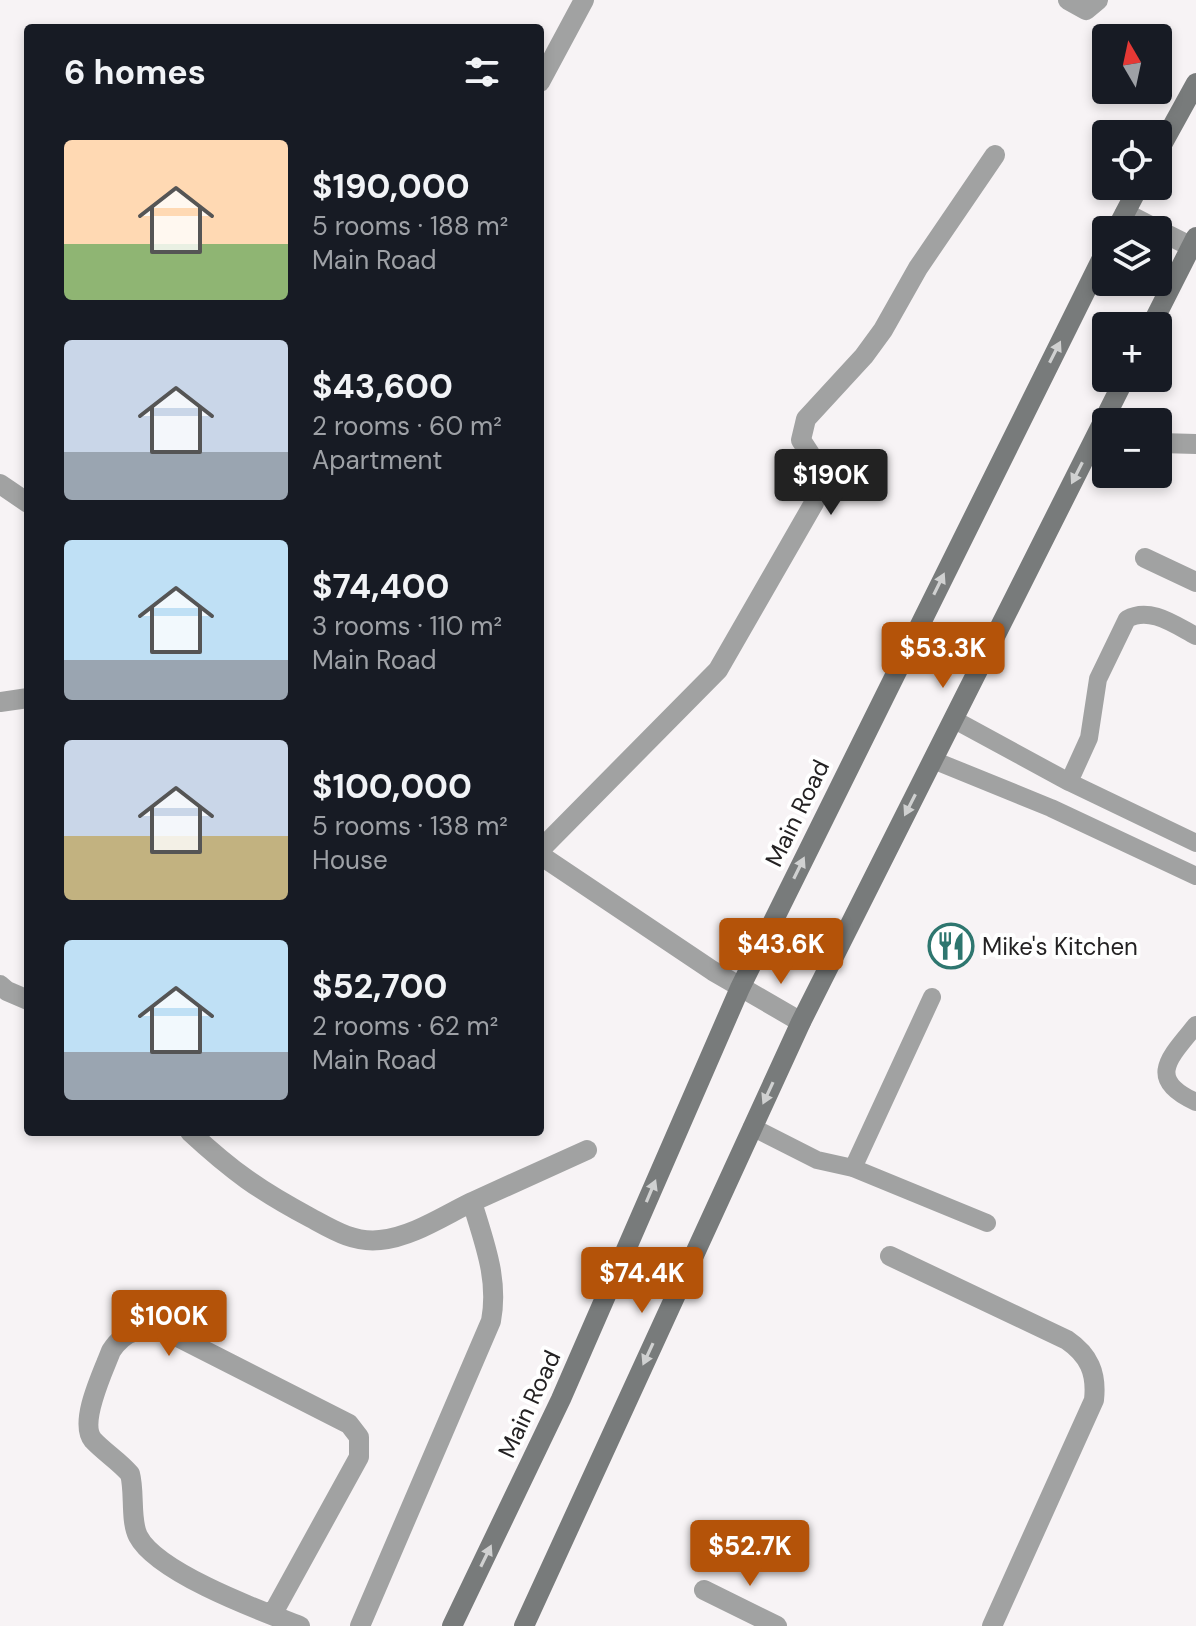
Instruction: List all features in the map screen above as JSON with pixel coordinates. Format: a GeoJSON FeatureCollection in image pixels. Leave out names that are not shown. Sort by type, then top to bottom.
{"type":"FeatureCollection","features":[{"type":"Feature","properties":{"kind":"main road"},"geometry":{"type":"LineString","coordinates":[[1172,127],[1196,83]]}},
{"type":"Feature","properties":{"kind":"main road"},"geometry":{"type":"LineString","coordinates":[[1158,312],[1194,244]]}},
{"type":"Feature","properties":{"kind":"main road","name":"Main Road"},"geometry":{"type":"LineString","coordinates":[[452,1626],[561,1399],[740,988],[1092,278]]}},
{"type":"Feature","properties":{"kind":"main road"},"geometry":{"type":"LineString","coordinates":[[524,1626],[801,1022],[1118,392]]}},
{"type":"Feature","properties":{"kind":"street"},"geometry":{"type":"LineString","coordinates":[[544,75],[584,0]]}},
{"type":"Feature","properties":{"kind":"street"},"geometry":{"type":"LineString","coordinates":[[1068,0],[1086,10],[1098,0]]}},
{"type":"Feature","properties":{"kind":"street"},"geometry":{"type":"LineString","coordinates":[[544,848],[718,670],[814,503],[823,474],[801,440],[806,419],[877,339],[918,268],[995,155]]}},
{"type":"Feature","properties":{"kind":"street"},"geometry":{"type":"LineString","coordinates":[[1172,235],[1194,244]]}},
{"type":"Feature","properties":{"kind":"street"},"geometry":{"type":"LineString","coordinates":[[1172,443],[1196,444]]}},
{"type":"Feature","properties":{"kind":"street"},"geometry":{"type":"LineString","coordinates":[[0,484],[24,500]]}},
{"type":"Feature","properties":{"kind":"street"},"geometry":{"type":"LineString","coordinates":[[1145,558],[1196,582]]}},
{"type":"Feature","properties":{"kind":"street"},"geometry":{"type":"LineString","coordinates":[[0,702],[24,699]]}},
{"type":"Feature","properties":{"kind":"street"},"geometry":{"type":"LineString","coordinates":[[544,855],[740,988],[801,1022]]}},
{"type":"Feature","properties":{"kind":"street"},"geometry":{"type":"LineString","coordinates":[[0,985],[24,998]]}},
{"type":"Feature","properties":{"kind":"street"},"geometry":{"type":"LineString","coordinates":[[194,1136],[227,1167],[255,1187],[332,1230],[362,1240],[400,1236],[587,1150]]}},
{"type":"Feature","properties":{"kind":"street"},"geometry":{"type":"LineString","coordinates":[[360,1626],[491,1321],[493,1275],[472,1202]]}},
{"type":"Feature","properties":{"kind":"street"},"geometry":{"type":"LineString","coordinates":[[890,1256],[1067,1340],[1081,1349],[1096,1381],[1094,1400],[992,1626]]}},
{"type":"Feature","properties":{"kind":"street"},"geometry":{"type":"LineString","coordinates":[[272,1615],[359,1457],[359,1437],[349,1424],[168,1332],[152,1329],[131,1331],[116,1342],[111,1351],[87,1424],[90,1437],[130,1474],[137,1533],[156,1555],[197,1582],[235,1602],[300,1626]]}},
{"type":"Feature","properties":{"kind":"street"},"geometry":{"type":"LineString","coordinates":[[704,1590],[777,1626]]}},
{"type":"Feature","properties":{"kind":"lane"},"geometry":{"type":"LineString","coordinates":[[1069,782],[1089,738],[1098,679],[1127,619],[1152,614],[1196,636]]}},
{"type":"Feature","properties":{"kind":"lane"},"geometry":{"type":"LineString","coordinates":[[953,719],[1069,782],[1196,843]]}},
{"type":"Feature","properties":{"kind":"lane"},"geometry":{"type":"LineString","coordinates":[[933,760],[1051,808],[1196,876]]}},
{"type":"Feature","properties":{"kind":"lane"},"geometry":{"type":"LineString","coordinates":[[853,1168],[932,997]]}},
{"type":"Feature","properties":{"kind":"lane"},"geometry":{"type":"LineString","coordinates":[[1196,1025],[1173,1054],[1166,1074],[1172,1089],[1196,1102]]}},
{"type":"Feature","properties":{"kind":"lane"},"geometry":{"type":"LineString","coordinates":[[752,1127],[817,1160],[853,1168],[987,1223]]}},
{"type":"Feature","properties":{"kind":"place","name":"Mike's Kitchen"},"geometry":{"type":"Point","coordinates":[951,946]}}]}
